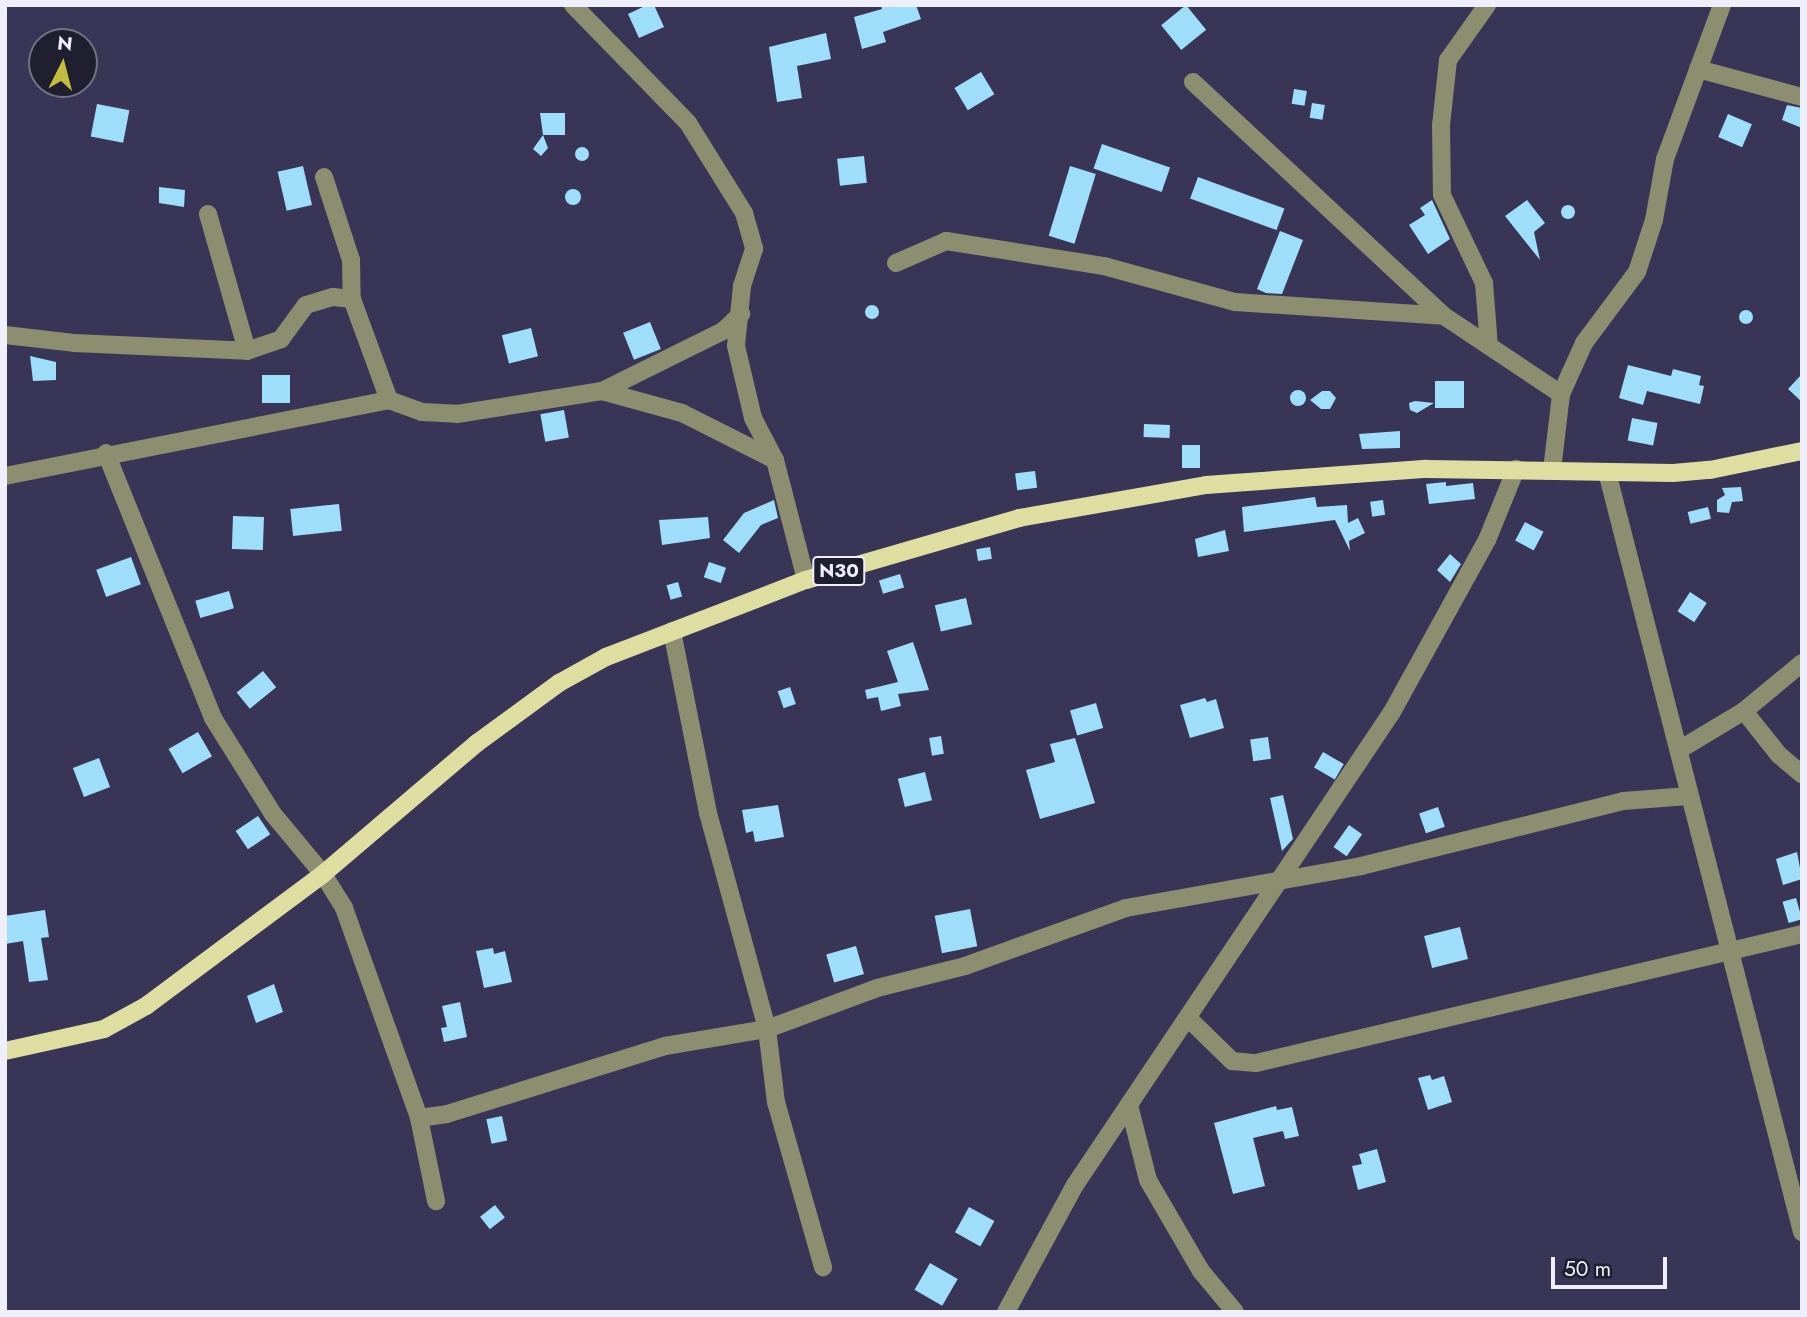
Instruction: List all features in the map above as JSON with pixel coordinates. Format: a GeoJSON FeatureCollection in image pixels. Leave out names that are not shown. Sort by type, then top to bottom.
{"type":"FeatureCollection","features":[{"type":"Feature","properties":{"kind":"main road","name":"N30"},"geometry":{"type":"LineString","coordinates":[[5,1051],[104,1029],[146,1006],[323,874],[477,743],[559,683],[606,657],[806,580],[1019,518],[1106,500],[1220,484],[1426,470],[1710,470],[1802,451]]}},
{"type":"Feature","properties":{"kind":"street"},"geometry":{"type":"LineString","coordinates":[[573,5],[688,123],[744,213],[754,248],[743,286],[736,346],[753,418],[775,460],[806,580]]}},
{"type":"Feature","properties":{"kind":"street"},"geometry":{"type":"LineString","coordinates":[[1487,5],[1448,60],[1441,139],[1442,195],[1484,284],[1489,346]]}},
{"type":"Feature","properties":{"kind":"street"},"geometry":{"type":"LineString","coordinates":[[1552,470],[1561,394],[1584,343],[1637,272],[1654,220],[1665,159],[1722,5]]}},
{"type":"Feature","properties":{"kind":"street"},"geometry":{"type":"LineString","coordinates":[[1698,69],[1802,97]]}},
{"type":"Feature","properties":{"kind":"street"},"geometry":{"type":"LineString","coordinates":[[1193,82],[1444,316],[1561,394]]}},
{"type":"Feature","properties":{"kind":"street"},"geometry":{"type":"LineString","coordinates":[[324,177],[351,260],[352,299],[388,400]]}},
{"type":"Feature","properties":{"kind":"street"},"geometry":{"type":"LineString","coordinates":[[208,214],[247,351]]}},
{"type":"Feature","properties":{"kind":"street"},"geometry":{"type":"LineString","coordinates":[[896,263],[946,241],[1104,266],[1235,302],[1444,316]]}},
{"type":"Feature","properties":{"kind":"street"},"geometry":{"type":"LineString","coordinates":[[5,335],[74,344],[247,351],[281,339],[306,305],[333,297],[352,299]]}},
{"type":"Feature","properties":{"kind":"street"},"geometry":{"type":"LineString","coordinates":[[5,476],[106,453],[388,400],[422,412],[457,414],[602,391],[723,331],[741,314]]}},
{"type":"Feature","properties":{"kind":"street"},"geometry":{"type":"LineString","coordinates":[[602,391],[682,413],[775,460]]}},
{"type":"Feature","properties":{"kind":"street"},"geometry":{"type":"LineString","coordinates":[[106,453],[213,718],[273,814],[323,874],[344,908],[419,1118],[436,1201]]}},
{"type":"Feature","properties":{"kind":"street"},"geometry":{"type":"LineString","coordinates":[[1006,1312],[1075,1185],[1392,712],[1488,540],[1517,468]]}},
{"type":"Feature","properties":{"kind":"street"},"geometry":{"type":"LineString","coordinates":[[1607,472],[1639,610],[1679,750],[1802,1232]]}},
{"type":"Feature","properties":{"kind":"street"},"geometry":{"type":"LineString","coordinates":[[672,631],[708,813],[766,1029],[776,1102],[823,1268]]}},
{"type":"Feature","properties":{"kind":"street"},"geometry":{"type":"LineString","coordinates":[[1679,750],[1744,711],[1802,663]]}},
{"type":"Feature","properties":{"kind":"street"},"geometry":{"type":"LineString","coordinates":[[1744,711],[1779,755],[1802,774]]}},
{"type":"Feature","properties":{"kind":"street"},"geometry":{"type":"LineString","coordinates":[[419,1118],[447,1114],[665,1046],[766,1029],[877,988],[965,966],[1126,908],[1361,866],[1623,801],[1689,796]]}},
{"type":"Feature","properties":{"kind":"street"},"geometry":{"type":"LineString","coordinates":[[1188,1018],[1232,1061],[1256,1063],[1802,934]]}},
{"type":"Feature","properties":{"kind":"street"},"geometry":{"type":"LineString","coordinates":[[1129,1105],[1148,1180],[1201,1271],[1234,1312]]}},
{"type":"Feature","properties":{"kind":"building"},"geometry":{"type":"Polygon","coordinates":[[[647,5],[654,5],[664,27],[639,38],[628,14],[647,5]]]}},
{"type":"Feature","properties":{"kind":"building"},"geometry":{"type":"Polygon","coordinates":[[[881,5],[916,5],[921,19],[883,32],[886,42],[862,49],[854,17],[882,9],[881,5]]]}},
{"type":"Feature","properties":{"kind":"building"},"geometry":{"type":"Polygon","coordinates":[[[1186,5],[1206,30],[1181,50],[1161,25],[1186,5]]]}},
{"type":"Feature","properties":{"kind":"building"},"geometry":{"type":"Polygon","coordinates":[[[826,33],[831,59],[797,66],[802,98],[777,102],[769,47],[826,33]]]}},
{"type":"Feature","properties":{"kind":"building"},"geometry":{"type":"Polygon","coordinates":[[[981,72],[994,94],[968,110],[954,88],[981,72]]]}},
{"type":"Feature","properties":{"kind":"building"},"geometry":{"type":"Polygon","coordinates":[[[1294,89],[1307,91],[1304,106],[1292,104],[1294,89]]]}},
{"type":"Feature","properties":{"kind":"building"},"geometry":{"type":"Polygon","coordinates":[[[1312,103],[1325,105],[1322,120],[1310,118],[1312,103]]]}},
{"type":"Feature","properties":{"kind":"building"},"geometry":{"type":"Polygon","coordinates":[[[97,104],[129,110],[123,143],[91,136],[97,104]]]}},
{"type":"Feature","properties":{"kind":"building"},"geometry":{"type":"Polygon","coordinates":[[[1787,105],[1802,108],[1802,128],[1782,120],[1787,105]]]}},
{"type":"Feature","properties":{"kind":"building"},"geometry":{"type":"Polygon","coordinates":[[[540,113],[565,113],[565,135],[543,135],[540,113]]]}},
{"type":"Feature","properties":{"kind":"building"},"geometry":{"type":"Polygon","coordinates":[[[1728,114],[1752,124],[1742,147],[1718,137],[1728,114]]]}},
{"type":"Feature","properties":{"kind":"building"},"geometry":{"type":"Polygon","coordinates":[[[543,135],[548,148],[541,156],[533,149],[543,135]]]}},
{"type":"Feature","properties":{"kind":"building"},"geometry":{"type":"Polygon","coordinates":[[[1102,144],[1170,167],[1162,192],[1094,169],[1102,144]]]}},
{"type":"Feature","properties":{"kind":"building"},"geometry":{"type":"Polygon","coordinates":[[[582,147],[587,149],[587,159],[582,161],[577,159],[575,154],[577,149],[582,147]]]}},
{"type":"Feature","properties":{"kind":"building"},"geometry":{"type":"Polygon","coordinates":[[[864,156],[867,183],[840,186],[837,159],[864,156]]]}},
{"type":"Feature","properties":{"kind":"building"},"geometry":{"type":"Polygon","coordinates":[[[303,166],[312,205],[287,211],[278,172],[303,166]]]}},
{"type":"Feature","properties":{"kind":"building"},"geometry":{"type":"Polygon","coordinates":[[[1070,166],[1096,174],[1074,244],[1049,236],[1070,166]]]}},
{"type":"Feature","properties":{"kind":"building"},"geometry":{"type":"Polygon","coordinates":[[[1198,177],[1284,208],[1277,230],[1190,199],[1198,177]]]}},
{"type":"Feature","properties":{"kind":"building"},"geometry":{"type":"Polygon","coordinates":[[[159,187],[185,190],[184,207],[159,203],[159,187]]]}},
{"type":"Feature","properties":{"kind":"building"},"geometry":{"type":"Polygon","coordinates":[[[573,189],[579,191],[579,203],[573,205],[567,203],[565,197],[567,191],[573,189]]]}},
{"type":"Feature","properties":{"kind":"building"},"geometry":{"type":"Polygon","coordinates":[[[1432,200],[1450,239],[1428,254],[1409,225],[1425,215],[1420,208],[1432,200]]]}},
{"type":"Feature","properties":{"kind":"building"},"geometry":{"type":"Polygon","coordinates":[[[1527,200],[1545,223],[1534,232],[1540,260],[1505,216],[1527,200]]]}},
{"type":"Feature","properties":{"kind":"building"},"geometry":{"type":"Polygon","coordinates":[[[1565,205],[1571,205],[1575,212],[1571,219],[1565,219],[1561,215],[1561,209],[1565,205]]]}},
{"type":"Feature","properties":{"kind":"building"},"geometry":{"type":"Polygon","coordinates":[[[1280,231],[1303,240],[1282,294],[1266,293],[1257,289],[1280,231]]]}},
{"type":"Feature","properties":{"kind":"building"},"geometry":{"type":"Polygon","coordinates":[[[869,305],[875,305],[879,312],[875,319],[869,319],[865,315],[865,309],[869,305]]]}},
{"type":"Feature","properties":{"kind":"building"},"geometry":{"type":"Polygon","coordinates":[[[1743,310],[1749,310],[1753,317],[1749,324],[1743,324],[1739,320],[1739,314],[1743,310]]]}},
{"type":"Feature","properties":{"kind":"building"},"geometry":{"type":"Polygon","coordinates":[[[650,322],[661,349],[634,360],[623,333],[650,322]]]}},
{"type":"Feature","properties":{"kind":"building"},"geometry":{"type":"Polygon","coordinates":[[[531,328],[538,356],[509,363],[502,335],[531,328]]]}},
{"type":"Feature","properties":{"kind":"building"},"geometry":{"type":"Polygon","coordinates":[[[30,356],[56,362],[56,380],[33,381],[30,356]]]}},
{"type":"Feature","properties":{"kind":"building"},"geometry":{"type":"Polygon","coordinates":[[[1628,365],[1671,376],[1673,369],[1701,376],[1699,385],[1704,386],[1700,404],[1647,391],[1643,405],[1619,398],[1628,365]]]}},
{"type":"Feature","properties":{"kind":"building"},"geometry":{"type":"Polygon","coordinates":[[[1802,374],[1802,402],[1788,389],[1802,374]]]}},
{"type":"Feature","properties":{"kind":"building"},"geometry":{"type":"Polygon","coordinates":[[[262,375],[290,375],[290,403],[262,403],[262,375]]]}},
{"type":"Feature","properties":{"kind":"building"},"geometry":{"type":"Polygon","coordinates":[[[1435,381],[1464,381],[1464,408],[1435,408],[1435,381]]]}},
{"type":"Feature","properties":{"kind":"building"},"geometry":{"type":"Polygon","coordinates":[[[1298,390],[1306,398],[1298,406],[1290,398],[1298,390]]]}},
{"type":"Feature","properties":{"kind":"building"},"geometry":{"type":"Polygon","coordinates":[[[1322,391],[1330,391],[1336,398],[1330,409],[1321,409],[1310,400],[1322,391]]]}},
{"type":"Feature","properties":{"kind":"building"},"geometry":{"type":"Polygon","coordinates":[[[1409,403],[1434,403],[1417,413],[1410,410],[1409,403]]]}},
{"type":"Feature","properties":{"kind":"building"},"geometry":{"type":"Polygon","coordinates":[[[564,410],[569,438],[545,442],[540,414],[564,410]]]}},
{"type":"Feature","properties":{"kind":"building"},"geometry":{"type":"Polygon","coordinates":[[[1632,418],[1658,423],[1653,446],[1628,441],[1632,418]]]}},
{"type":"Feature","properties":{"kind":"building"},"geometry":{"type":"Polygon","coordinates":[[[1144,424],[1170,425],[1170,438],[1144,437],[1144,424]]]}},
{"type":"Feature","properties":{"kind":"building"},"geometry":{"type":"Polygon","coordinates":[[[1400,431],[1400,448],[1362,449],[1359,434],[1400,431]]]}},
{"type":"Feature","properties":{"kind":"building"},"geometry":{"type":"Polygon","coordinates":[[[1182,445],[1200,445],[1200,468],[1182,468],[1182,445]]]}},
{"type":"Feature","properties":{"kind":"building"},"geometry":{"type":"Polygon","coordinates":[[[1035,471],[1037,488],[1017,490],[1015,473],[1035,471]]]}},
{"type":"Feature","properties":{"kind":"building"},"geometry":{"type":"Polygon","coordinates":[[[1446,482],[1446,486],[1473,483],[1475,499],[1429,504],[1426,484],[1446,482]]]}},
{"type":"Feature","properties":{"kind":"building"},"geometry":{"type":"Polygon","coordinates":[[[1741,487],[1743,501],[1732,502],[1729,513],[1717,512],[1717,500],[1725,495],[1722,488],[1741,487]]]}},
{"type":"Feature","properties":{"kind":"building"},"geometry":{"type":"Polygon","coordinates":[[[1315,497],[1317,507],[1347,505],[1348,523],[1358,518],[1365,533],[1349,541],[1350,551],[1335,520],[1244,532],[1242,507],[1315,497]]]}},
{"type":"Feature","properties":{"kind":"building"},"geometry":{"type":"Polygon","coordinates":[[[774,500],[778,518],[761,525],[739,553],[723,540],[744,513],[774,500]]]}},
{"type":"Feature","properties":{"kind":"building"},"geometry":{"type":"Polygon","coordinates":[[[1383,500],[1385,515],[1372,517],[1370,502],[1383,500]]]}},
{"type":"Feature","properties":{"kind":"building"},"geometry":{"type":"Polygon","coordinates":[[[339,504],[342,531],[293,536],[290,509],[339,504]]]}},
{"type":"Feature","properties":{"kind":"building"},"geometry":{"type":"Polygon","coordinates":[[[1708,507],[1711,519],[1691,524],[1688,512],[1708,507]]]}},
{"type":"Feature","properties":{"kind":"building"},"geometry":{"type":"Polygon","coordinates":[[[233,516],[264,517],[263,550],[232,549],[233,516]]]}},
{"type":"Feature","properties":{"kind":"building"},"geometry":{"type":"Polygon","coordinates":[[[708,517],[710,538],[662,545],[659,520],[708,517]]]}},
{"type":"Feature","properties":{"kind":"building"},"geometry":{"type":"Polygon","coordinates":[[[1525,522],[1544,532],[1534,550],[1515,541],[1525,522]]]}},
{"type":"Feature","properties":{"kind":"building"},"geometry":{"type":"Polygon","coordinates":[[[1225,530],[1229,551],[1198,557],[1195,539],[1225,530]]]}},
{"type":"Feature","properties":{"kind":"building"},"geometry":{"type":"Polygon","coordinates":[[[990,547],[992,559],[978,561],[976,549],[990,547]]]}},
{"type":"Feature","properties":{"kind":"building"},"geometry":{"type":"Polygon","coordinates":[[[1450,554],[1461,564],[1450,582],[1437,570],[1450,554]]]}},
{"type":"Feature","properties":{"kind":"building"},"geometry":{"type":"Polygon","coordinates":[[[131,557],[141,584],[106,597],[96,570],[131,557]]]}},
{"type":"Feature","properties":{"kind":"building"},"geometry":{"type":"Polygon","coordinates":[[[709,562],[726,568],[721,583],[704,577],[709,562]]]}},
{"type":"Feature","properties":{"kind":"building"},"geometry":{"type":"Polygon","coordinates":[[[900,574],[904,587],[883,594],[879,580],[900,574]]]}},
{"type":"Feature","properties":{"kind":"building"},"geometry":{"type":"Polygon","coordinates":[[[678,582],[682,596],[671,600],[666,585],[678,582]]]}},
{"type":"Feature","properties":{"kind":"building"},"geometry":{"type":"Polygon","coordinates":[[[229,591],[234,608],[200,618],[195,601],[229,591]]]}},
{"type":"Feature","properties":{"kind":"building"},"geometry":{"type":"Polygon","coordinates":[[[1690,592],[1707,603],[1694,622],[1677,611],[1690,592]]]}},
{"type":"Feature","properties":{"kind":"building"},"geometry":{"type":"Polygon","coordinates":[[[966,598],[972,624],[941,632],[935,605],[966,598]]]}},
{"type":"Feature","properties":{"kind":"building"},"geometry":{"type":"Polygon","coordinates":[[[913,642],[929,690],[898,694],[901,706],[881,711],[878,697],[867,699],[865,690],[898,682],[887,651],[913,642]]]}},
{"type":"Feature","properties":{"kind":"building"},"geometry":{"type":"Polygon","coordinates":[[[263,671],[276,687],[250,709],[237,692],[263,671]]]}},
{"type":"Feature","properties":{"kind":"building"},"geometry":{"type":"Polygon","coordinates":[[[790,687],[796,704],[784,708],[778,691],[790,687]]]}},
{"type":"Feature","properties":{"kind":"building"},"geometry":{"type":"Polygon","coordinates":[[[1205,698],[1207,702],[1216,699],[1224,728],[1190,738],[1180,705],[1205,698]]]}},
{"type":"Feature","properties":{"kind":"building"},"geometry":{"type":"Polygon","coordinates":[[[1096,703],[1103,728],[1077,735],[1070,710],[1096,703]]]}},
{"type":"Feature","properties":{"kind":"building"},"geometry":{"type":"Polygon","coordinates":[[[198,732],[212,756],[183,773],[169,749],[198,732]]]}},
{"type":"Feature","properties":{"kind":"building"},"geometry":{"type":"Polygon","coordinates":[[[941,736],[944,754],[932,756],[929,738],[941,736]]]}},
{"type":"Feature","properties":{"kind":"building"},"geometry":{"type":"Polygon","coordinates":[[[1268,737],[1271,759],[1253,761],[1250,740],[1268,737]]]}},
{"type":"Feature","properties":{"kind":"building"},"geometry":{"type":"Polygon","coordinates":[[[1075,738],[1095,803],[1040,819],[1026,770],[1055,762],[1050,744],[1075,738]]]}},
{"type":"Feature","properties":{"kind":"building"},"geometry":{"type":"Polygon","coordinates":[[[1323,752],[1344,764],[1335,780],[1314,768],[1323,752]]]}},
{"type":"Feature","properties":{"kind":"building"},"geometry":{"type":"Polygon","coordinates":[[[99,758],[110,787],[84,797],[73,768],[99,758]]]}},
{"type":"Feature","properties":{"kind":"building"},"geometry":{"type":"Polygon","coordinates":[[[925,772],[932,800],[905,807],[898,779],[925,772]]]}},
{"type":"Feature","properties":{"kind":"building"},"geometry":{"type":"Polygon","coordinates":[[[1283,795],[1293,839],[1282,851],[1270,798],[1283,795]]]}},
{"type":"Feature","properties":{"kind":"building"},"geometry":{"type":"Polygon","coordinates":[[[778,805],[784,837],[755,842],[753,831],[746,833],[742,810],[778,805]]]}},
{"type":"Feature","properties":{"kind":"building"},"geometry":{"type":"Polygon","coordinates":[[[1438,807],[1445,827],[1426,833],[1419,814],[1438,807]]]}},
{"type":"Feature","properties":{"kind":"building"},"geometry":{"type":"Polygon","coordinates":[[[258,816],[270,834],[248,849],[236,831],[258,816]]]}},
{"type":"Feature","properties":{"kind":"building"},"geometry":{"type":"Polygon","coordinates":[[[1349,825],[1362,834],[1347,856],[1334,847],[1349,825]]]}},
{"type":"Feature","properties":{"kind":"building"},"geometry":{"type":"Polygon","coordinates":[[[1797,852],[1802,879],[1783,885],[1776,859],[1797,852]]]}},
{"type":"Feature","properties":{"kind":"building"},"geometry":{"type":"Polygon","coordinates":[[[1796,898],[1802,919],[1789,923],[1783,902],[1796,898]]]}},
{"type":"Feature","properties":{"kind":"building"},"geometry":{"type":"Polygon","coordinates":[[[970,909],[977,946],[942,953],[935,916],[970,909]]]}},
{"type":"Feature","properties":{"kind":"building"},"geometry":{"type":"Polygon","coordinates":[[[45,910],[49,937],[41,938],[48,980],[29,982],[23,941],[5,944],[5,916],[45,910]]]}},
{"type":"Feature","properties":{"kind":"building"},"geometry":{"type":"Polygon","coordinates":[[[1460,927],[1468,959],[1432,968],[1424,936],[1460,927]]]}},
{"type":"Feature","properties":{"kind":"building"},"geometry":{"type":"Polygon","coordinates":[[[856,946],[864,974],[834,982],[826,955],[856,946]]]}},
{"type":"Feature","properties":{"kind":"building"},"geometry":{"type":"Polygon","coordinates":[[[493,948],[494,954],[505,951],[512,982],[484,988],[476,951],[493,948]]]}},
{"type":"Feature","properties":{"kind":"building"},"geometry":{"type":"Polygon","coordinates":[[[274,984],[283,1012],[256,1023],[247,996],[274,984]]]}},
{"type":"Feature","properties":{"kind":"building"},"geometry":{"type":"Polygon","coordinates":[[[460,1002],[467,1037],[444,1042],[441,1028],[447,1027],[442,1006],[460,1002]]]}},
{"type":"Feature","properties":{"kind":"building"},"geometry":{"type":"Polygon","coordinates":[[[1430,1075],[1432,1080],[1444,1076],[1452,1102],[1428,1110],[1418,1078],[1430,1075]]]}},
{"type":"Feature","properties":{"kind":"building"},"geometry":{"type":"Polygon","coordinates":[[[1276,1106],[1277,1110],[1292,1107],[1299,1136],[1285,1139],[1283,1131],[1253,1138],[1265,1186],[1233,1194],[1214,1123],[1276,1106]]]}},
{"type":"Feature","properties":{"kind":"building"},"geometry":{"type":"Polygon","coordinates":[[[502,1116],[507,1140],[492,1144],[486,1119],[502,1116]]]}},
{"type":"Feature","properties":{"kind":"building"},"geometry":{"type":"Polygon","coordinates":[[[1377,1149],[1386,1182],[1358,1190],[1352,1166],[1362,1164],[1359,1154],[1377,1149]]]}},
{"type":"Feature","properties":{"kind":"building"},"geometry":{"type":"Polygon","coordinates":[[[495,1205],[505,1218],[490,1229],[480,1217],[495,1205]]]}},
{"type":"Feature","properties":{"kind":"building"},"geometry":{"type":"Polygon","coordinates":[[[969,1207],[994,1221],[980,1246],[955,1232],[969,1207]]]}},
{"type":"Feature","properties":{"kind":"building"},"geometry":{"type":"Polygon","coordinates":[[[930,1263],[958,1279],[942,1306],[914,1290],[930,1263]]]}}]}
